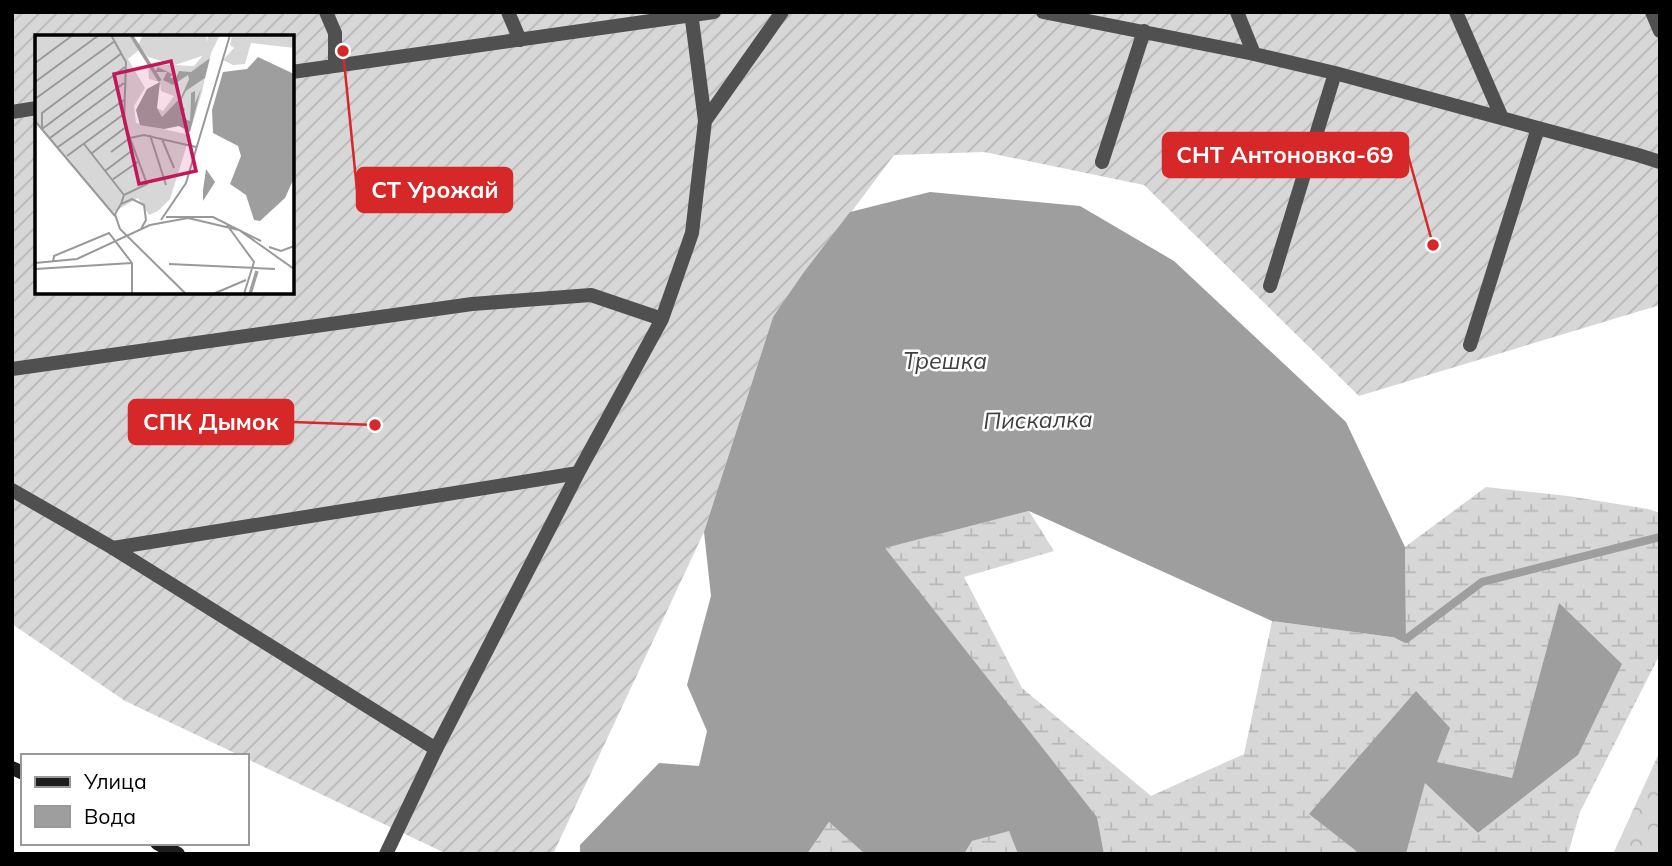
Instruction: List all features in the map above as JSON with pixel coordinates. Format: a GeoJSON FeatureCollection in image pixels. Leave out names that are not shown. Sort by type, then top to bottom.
{"type":"FeatureCollection","features":[{"type":"Feature","properties":{"kind":"main road"},"geometry":{"type":"LineString","coordinates":[[162,845],[178,854]]}},
{"type":"Feature","properties":{"kind":"street"},"geometry":{"type":"LineString","coordinates":[[326,12],[335,33],[335,66]]}},
{"type":"Feature","properties":{"kind":"street"},"geometry":{"type":"LineString","coordinates":[[508,12],[520,40]]}},
{"type":"Feature","properties":{"kind":"street"},"geometry":{"type":"LineString","coordinates":[[294,72],[714,12]]}},
{"type":"Feature","properties":{"kind":"street"},"geometry":{"type":"LineString","coordinates":[[705,121],[782,12]]}},
{"type":"Feature","properties":{"kind":"street"},"geometry":{"type":"LineString","coordinates":[[1237,12],[1254,54]]}},
{"type":"Feature","properties":{"kind":"street"},"geometry":{"type":"LineString","coordinates":[[1456,12],[1502,118]]}},
{"type":"Feature","properties":{"kind":"street"},"geometry":{"type":"LineString","coordinates":[[1652,12],[1660,31]]}},
{"type":"Feature","properties":{"kind":"street"},"geometry":{"type":"LineString","coordinates":[[1049,13],[1335,73],[1660,162]]}},
{"type":"Feature","properties":{"kind":"street"},"geometry":{"type":"LineString","coordinates":[[386,854],[436,749],[578,472],[662,319],[692,233],[705,121],[692,14]]}},
{"type":"Feature","properties":{"kind":"street"},"geometry":{"type":"LineString","coordinates":[[1102,162],[1144,31]]}},
{"type":"Feature","properties":{"kind":"street"},"geometry":{"type":"LineString","coordinates":[[1270,286],[1335,73]]}},
{"type":"Feature","properties":{"kind":"street"},"geometry":{"type":"LineString","coordinates":[[12,111],[35,108]]}},
{"type":"Feature","properties":{"kind":"street"},"geometry":{"type":"LineString","coordinates":[[1470,345],[1538,128]]}},
{"type":"Feature","properties":{"kind":"street"},"geometry":{"type":"LineString","coordinates":[[12,369],[485,303],[592,295],[662,319]]}},
{"type":"Feature","properties":{"kind":"street"},"geometry":{"type":"LineString","coordinates":[[113,548],[578,472]]}},
{"type":"Feature","properties":{"kind":"street"},"geometry":{"type":"LineString","coordinates":[[12,490],[113,548],[436,749]]}},
{"type":"Feature","properties":{"kind":"green space"},"geometry":{"type":"Polygon","coordinates":[[[12,12],[1660,12],[1660,305],[1359,396],[1144,185],[984,152],[894,155],[773,317],[704,532],[553,854],[447,854],[248,759],[248,754],[237,754],[125,701],[12,624],[12,12]]]}},
{"type":"Feature","properties":{"kind":"green space"},"geometry":{"type":"Polygon","coordinates":[[[1486,487],[1568,496],[1660,513],[1660,654],[1580,812],[1568,854],[1406,854],[1425,782],[1478,833],[1578,755],[1559,603],[1512,779],[1436,762],[1310,814],[1360,854],[1104,854],[1097,817],[884,548],[1029,511],[1054,551],[964,577],[1022,688],[1151,796],[1244,754],[1272,621],[1406,639],[1405,547],[1486,487]]]}},
{"type":"Feature","properties":{"kind":"green space"},"geometry":{"type":"Polygon","coordinates":[[[1660,751],[1660,854],[1613,854],[1660,751]]]}},
{"type":"Feature","properties":{"kind":"green space"},"geometry":{"type":"Polygon","coordinates":[[[829,822],[865,854],[807,854],[829,822]]]}},
{"type":"Feature","properties":{"kind":"green space"},"geometry":{"type":"Polygon","coordinates":[[[1009,830],[1018,854],[964,854],[972,841],[1009,830]]]}},
{"type":"Feature","properties":{"kind":"water","name":"Трешка"},"geometry":{"type":"Polygon","coordinates":[[[930,192],[1080,206],[1174,261],[1346,422],[1405,547],[1406,639],[1272,621],[1029,511],[885,548],[1097,817],[1104,854],[1018,854],[1009,831],[972,841],[964,854],[865,854],[829,822],[807,854],[580,854],[580,845],[659,763],[699,766],[707,731],[687,685],[711,596],[704,532],[773,317],[850,212],[930,192]]]}},
{"type":"Feature","properties":{"kind":"water"},"geometry":{"type":"Polygon","coordinates":[[[1559,603],[1622,664],[1578,755],[1478,833],[1425,783],[1406,854],[1360,854],[1309,814],[1416,691],[1450,728],[1437,762],[1512,778],[1559,603]]]}},
{"type":"Feature","properties":{"kind":"waterway","name":"Пискалка"},"geometry":{"type":"LineString","coordinates":[[1398,635],[1406,639],[1482,582],[1660,537]]}},
{"type":"Feature","properties":{"kind":"place","name":"СТ Урожай"},"geometry":{"type":"Point","coordinates":[343,51]}},
{"type":"Feature","properties":{"kind":"place","name":"СНТ Антоновка-69"},"geometry":{"type":"Point","coordinates":[1433,245]}},
{"type":"Feature","properties":{"kind":"place","name":"СПК Дымок"},"geometry":{"type":"Point","coordinates":[375,425]}}]}
